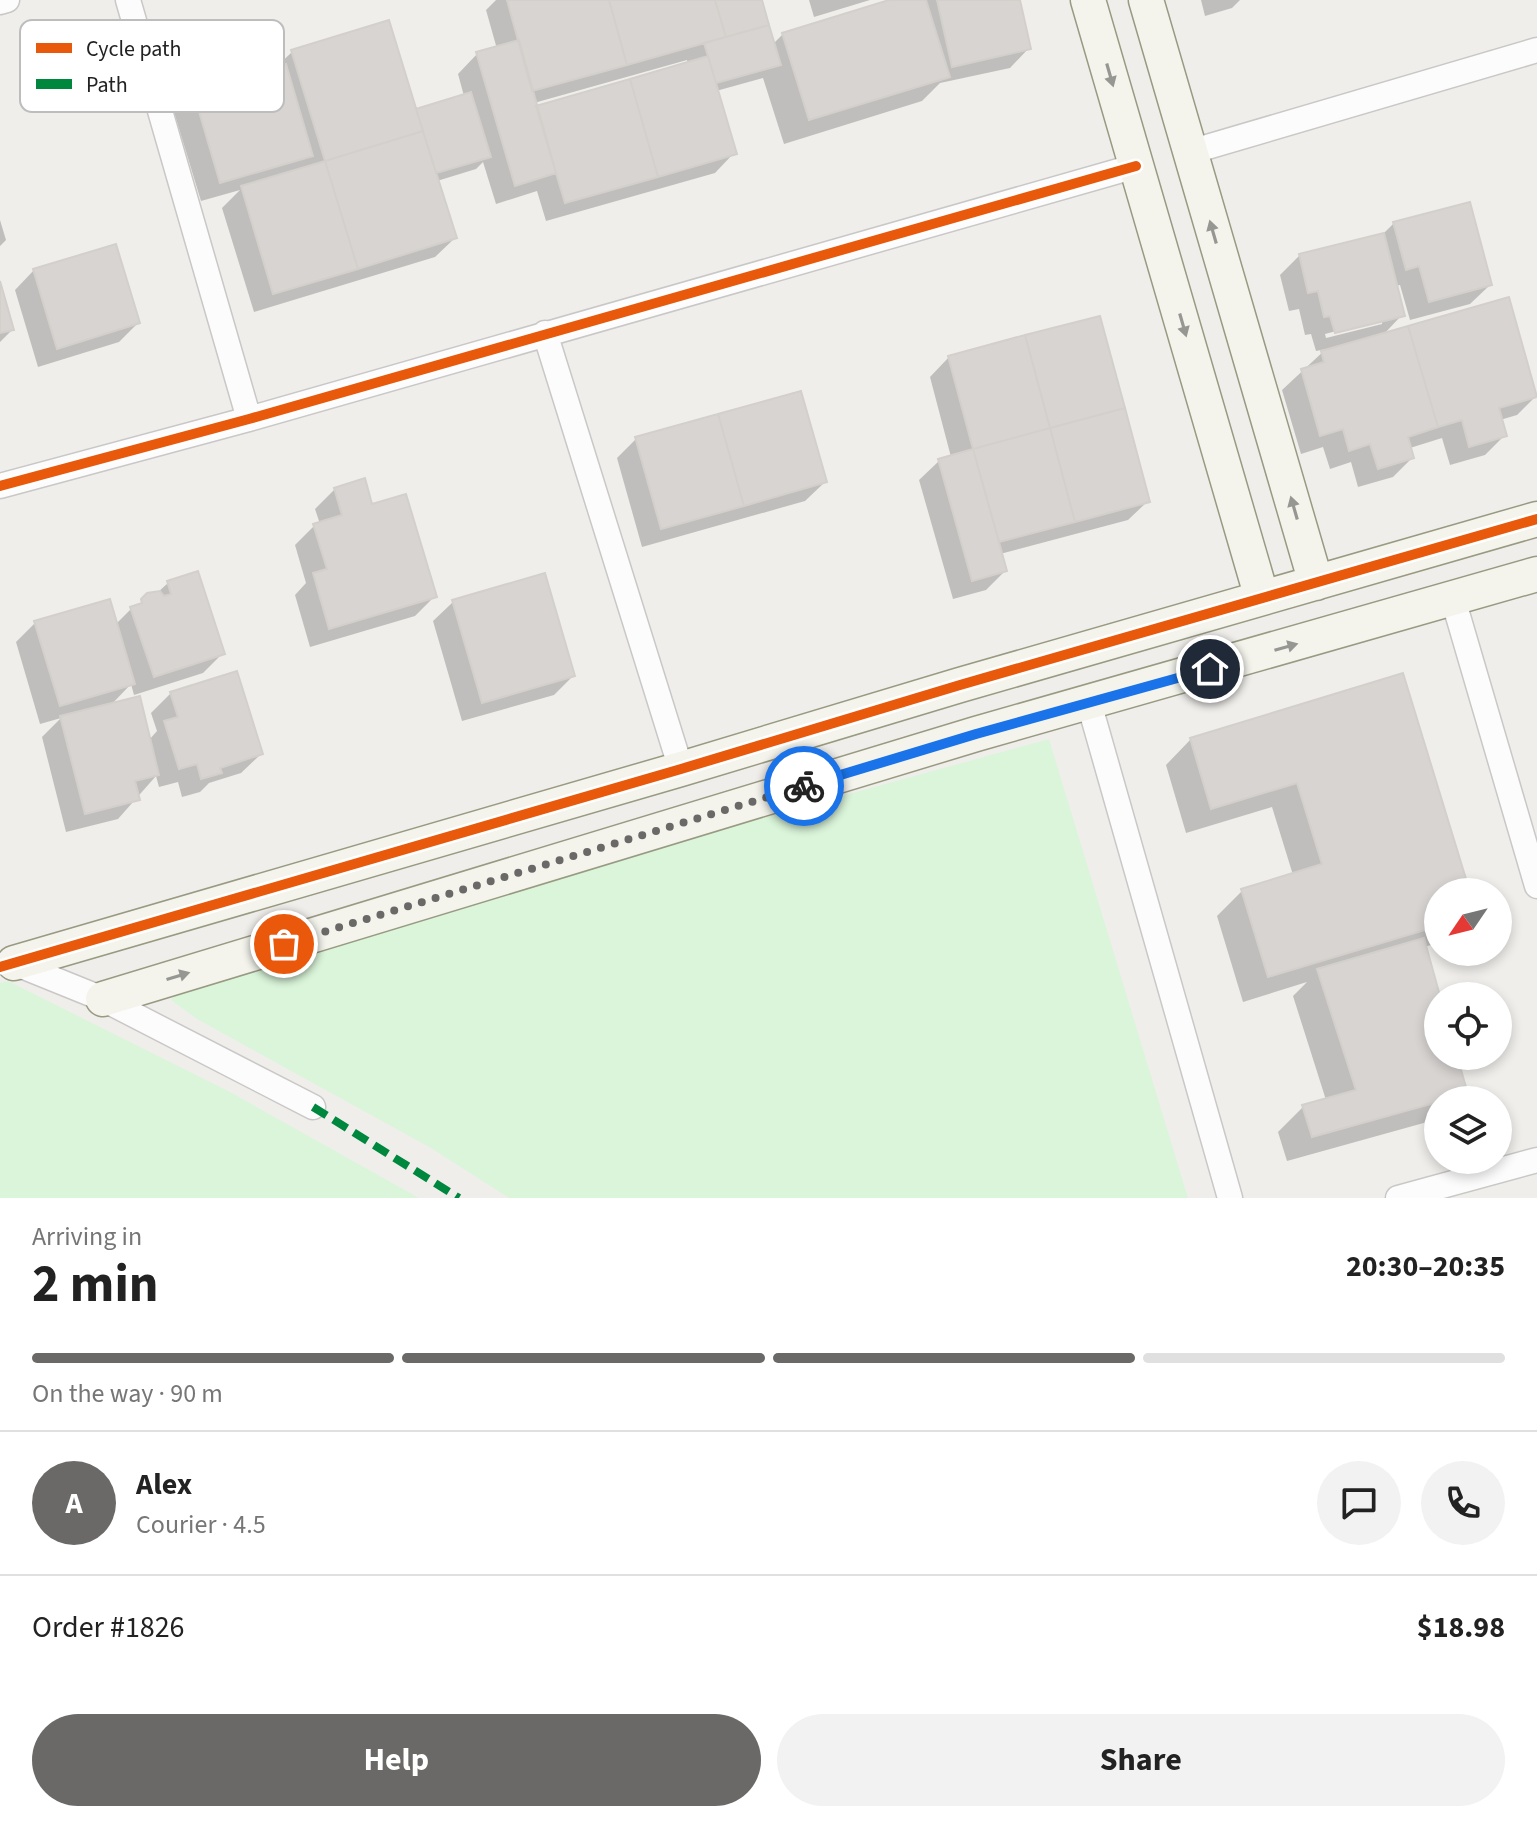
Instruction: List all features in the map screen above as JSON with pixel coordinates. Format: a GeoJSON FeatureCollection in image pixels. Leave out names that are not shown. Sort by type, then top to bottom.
{"type":"FeatureCollection","features":[{"type":"Feature","properties":{"kind":"street"},"geometry":{"type":"LineString","coordinates":[[0,2],[7,0]]}},
{"type":"Feature","properties":{"kind":"street"},"geometry":{"type":"LineString","coordinates":[[128,0],[134,20]]}},
{"type":"Feature","properties":{"kind":"street"},"geometry":{"type":"LineString","coordinates":[[1088,0],[1262,598]]}},
{"type":"Feature","properties":{"kind":"street"},"geometry":{"type":"LineString","coordinates":[[1146,0],[1316,583]]}},
{"type":"Feature","properties":{"kind":"street"},"geometry":{"type":"LineString","coordinates":[[1190,152],[1537,50]]}},
{"type":"Feature","properties":{"kind":"street"},"geometry":{"type":"LineString","coordinates":[[160,112],[249,419]]}},
{"type":"Feature","properties":{"kind":"street"},"geometry":{"type":"LineString","coordinates":[[0,486],[249,419],[1136,166]]}},
{"type":"Feature","properties":{"kind":"street"},"geometry":{"type":"LineString","coordinates":[[545,333],[681,769]]}},
{"type":"Feature","properties":{"kind":"street"},"geometry":{"type":"LineString","coordinates":[[7,965],[1537,519]]}},
{"type":"Feature","properties":{"kind":"street"},"geometry":{"type":"LineString","coordinates":[[103,999],[976,734],[1537,574]]}},
{"type":"Feature","properties":{"kind":"street"},"geometry":{"type":"LineString","coordinates":[[1453,599],[1537,886]]}},
{"type":"Feature","properties":{"kind":"street"},"geometry":{"type":"LineString","coordinates":[[960,685],[976,734]]}},
{"type":"Feature","properties":{"kind":"street"},"geometry":{"type":"LineString","coordinates":[[1089,703],[1230,1198]]}},
{"type":"Feature","properties":{"kind":"street"},"geometry":{"type":"LineString","coordinates":[[7,965],[103,999],[313,1107]]}},
{"type":"Feature","properties":{"kind":"street"},"geometry":{"type":"LineString","coordinates":[[1398,1198],[1537,1160]]}},
{"type":"Feature","properties":{"kind":"green space"},"geometry":{"type":"Polygon","coordinates":[[[1049,739],[1188,1198],[509,1198],[431,1148],[197,1019],[171,1000],[187,976],[1049,739]]]}},
{"type":"Feature","properties":{"kind":"green space"},"geometry":{"type":"Polygon","coordinates":[[[8,981],[230,1092],[419,1198],[0,1198],[0,983],[8,981]]]}},
{"type":"Feature","properties":{"kind":"building"},"geometry":{"type":"Polygon","coordinates":[[[507,0],[609,0],[627,65],[532,91],[507,0]]]}},
{"type":"Feature","properties":{"kind":"building"},"geometry":{"type":"Polygon","coordinates":[[[609,0],[715,0],[726,37],[627,65],[609,0]]]}},
{"type":"Feature","properties":{"kind":"building"},"geometry":{"type":"Polygon","coordinates":[[[715,0],[762,0],[769,25],[726,37],[715,0]]]}},
{"type":"Feature","properties":{"kind":"building"},"geometry":{"type":"Polygon","coordinates":[[[889,0],[926,0],[950,77],[809,120],[782,33],[889,0]]]}},
{"type":"Feature","properties":{"kind":"building"},"geometry":{"type":"Polygon","coordinates":[[[937,0],[1020,0],[1031,49],[952,67],[937,0]]]}},
{"type":"Feature","properties":{"kind":"building"},"geometry":{"type":"Polygon","coordinates":[[[389,20],[423,131],[325,161],[291,50],[389,20]]]}},
{"type":"Feature","properties":{"kind":"building"},"geometry":{"type":"Polygon","coordinates":[[[769,25],[781,65],[716,83],[704,43],[769,25]]]}},
{"type":"Feature","properties":{"kind":"building"},"geometry":{"type":"Polygon","coordinates":[[[519,40],[556,173],[515,186],[476,52],[519,40]]]}},
{"type":"Feature","properties":{"kind":"building"},"geometry":{"type":"Polygon","coordinates":[[[708,56],[737,154],[658,177],[630,79],[708,56]]]}},
{"type":"Feature","properties":{"kind":"building"},"geometry":{"type":"Polygon","coordinates":[[[284,65],[313,156],[220,183],[199,112],[284,112],[284,65]]]}},
{"type":"Feature","properties":{"kind":"building"},"geometry":{"type":"Polygon","coordinates":[[[630,79],[658,177],[565,203],[536,106],[630,79]]]}},
{"type":"Feature","properties":{"kind":"building"},"geometry":{"type":"Polygon","coordinates":[[[471,92],[491,157],[436,173],[416,109],[471,92]]]}},
{"type":"Feature","properties":{"kind":"building"},"geometry":{"type":"Polygon","coordinates":[[[423,131],[457,238],[358,269],[325,161],[423,131]]]}},
{"type":"Feature","properties":{"kind":"building"},"geometry":{"type":"Polygon","coordinates":[[[325,161],[358,269],[273,294],[241,186],[325,161]]]}},
{"type":"Feature","properties":{"kind":"building"},"geometry":{"type":"Polygon","coordinates":[[[1470,202],[1492,285],[1429,302],[1419,266],[1406,270],[1393,222],[1470,202]]]}},
{"type":"Feature","properties":{"kind":"building"},"geometry":{"type":"Polygon","coordinates":[[[1384,233],[1405,316],[1335,333],[1330,316],[1324,317],[1318,291],[1308,293],[1299,254],[1384,233]]]}},
{"type":"Feature","properties":{"kind":"building"},"geometry":{"type":"Polygon","coordinates":[[[116,244],[140,323],[57,349],[33,269],[116,244]]]}},
{"type":"Feature","properties":{"kind":"building"},"geometry":{"type":"Polygon","coordinates":[[[0,281],[14,330],[0,333],[0,281]]]}},
{"type":"Feature","properties":{"kind":"building"},"geometry":{"type":"Polygon","coordinates":[[[1509,297],[1537,397],[1499,408],[1507,436],[1469,447],[1462,420],[1438,427],[1408,326],[1509,297]]]}},
{"type":"Feature","properties":{"kind":"building"},"geometry":{"type":"Polygon","coordinates":[[[1100,316],[1125,408],[1050,428],[1025,335],[1100,316]]]}},
{"type":"Feature","properties":{"kind":"building"},"geometry":{"type":"Polygon","coordinates":[[[1408,326],[1438,427],[1408,437],[1414,458],[1378,469],[1370,444],[1349,451],[1343,429],[1320,436],[1301,369],[1324,362],[1321,351],[1408,326]]]}},
{"type":"Feature","properties":{"kind":"building"},"geometry":{"type":"Polygon","coordinates":[[[1025,335],[1050,428],[973,449],[948,356],[1025,335]]]}},
{"type":"Feature","properties":{"kind":"building"},"geometry":{"type":"Polygon","coordinates":[[[801,391],[827,482],[744,506],[718,414],[801,391]]]}},
{"type":"Feature","properties":{"kind":"building"},"geometry":{"type":"Polygon","coordinates":[[[1125,408],[1150,502],[1075,522],[1050,428],[1125,408]]]}},
{"type":"Feature","properties":{"kind":"building"},"geometry":{"type":"Polygon","coordinates":[[[718,414],[744,506],[661,529],[635,437],[718,414]]]}},
{"type":"Feature","properties":{"kind":"building"},"geometry":{"type":"Polygon","coordinates":[[[1050,428],[1075,522],[999,542],[973,449],[1050,428]]]}},
{"type":"Feature","properties":{"kind":"building"},"geometry":{"type":"Polygon","coordinates":[[[973,449],[1007,571],[972,581],[938,459],[973,449]]]}},
{"type":"Feature","properties":{"kind":"building"},"geometry":{"type":"Polygon","coordinates":[[[365,478],[372,504],[406,494],[437,597],[329,629],[313,573],[327,569],[313,524],[342,515],[334,488],[365,478]]]}},
{"type":"Feature","properties":{"kind":"building"},"geometry":{"type":"Polygon","coordinates":[[[198,571],[225,654],[154,677],[130,607],[142,603],[141,599],[147,593],[160,591],[164,596],[171,594],[167,581],[198,571]]]}},
{"type":"Feature","properties":{"kind":"building"},"geometry":{"type":"Polygon","coordinates":[[[545,573],[575,676],[482,703],[452,600],[545,573]]]}},
{"type":"Feature","properties":{"kind":"building"},"geometry":{"type":"Polygon","coordinates":[[[110,599],[135,684],[60,706],[34,621],[110,599]]]}},
{"type":"Feature","properties":{"kind":"building"},"geometry":{"type":"Polygon","coordinates":[[[237,671],[263,754],[220,768],[222,773],[201,779],[197,764],[179,769],[164,721],[178,717],[170,692],[237,671]]]}},
{"type":"Feature","properties":{"kind":"building"},"geometry":{"type":"Polygon","coordinates":[[[1403,673],[1466,878],[1424,878],[1424,930],[1268,977],[1241,889],[1322,864],[1297,783],[1211,809],[1190,738],[1403,673]]]}},
{"type":"Feature","properties":{"kind":"building"},"geometry":{"type":"Polygon","coordinates":[[[140,696],[159,775],[135,781],[140,800],[85,814],[60,716],[140,696]]]}},
{"type":"Feature","properties":{"kind":"building"},"geometry":{"type":"Polygon","coordinates":[[[1424,938],[1424,966],[1432,966],[1436,982],[1424,982],[1424,1070],[1461,1070],[1466,1086],[1424,1086],[1424,1106],[1312,1137],[1302,1105],[1356,1090],[1317,969],[1424,938]]]}},
{"type":"Feature","properties":{"kind":"marked path"},"geometry":{"type":"LineString","coordinates":[[313,1107],[459,1198]]}},
{"type":"Feature","properties":{"kind":"cycle path"},"geometry":{"type":"LineString","coordinates":[[0,486],[249,419],[1136,166]]}},
{"type":"Feature","properties":{"kind":"cycle path"},"geometry":{"type":"LineString","coordinates":[[0,967],[1537,519]]}},
{"type":"Feature","properties":{"kind":"way so far"},"geometry":{"type":"LineString","coordinates":[[284,944],[804,786]]}},
{"type":"Feature","properties":{"kind":"route"},"geometry":{"type":"LineString","coordinates":[[804,786],[1210,669]]}}]}
